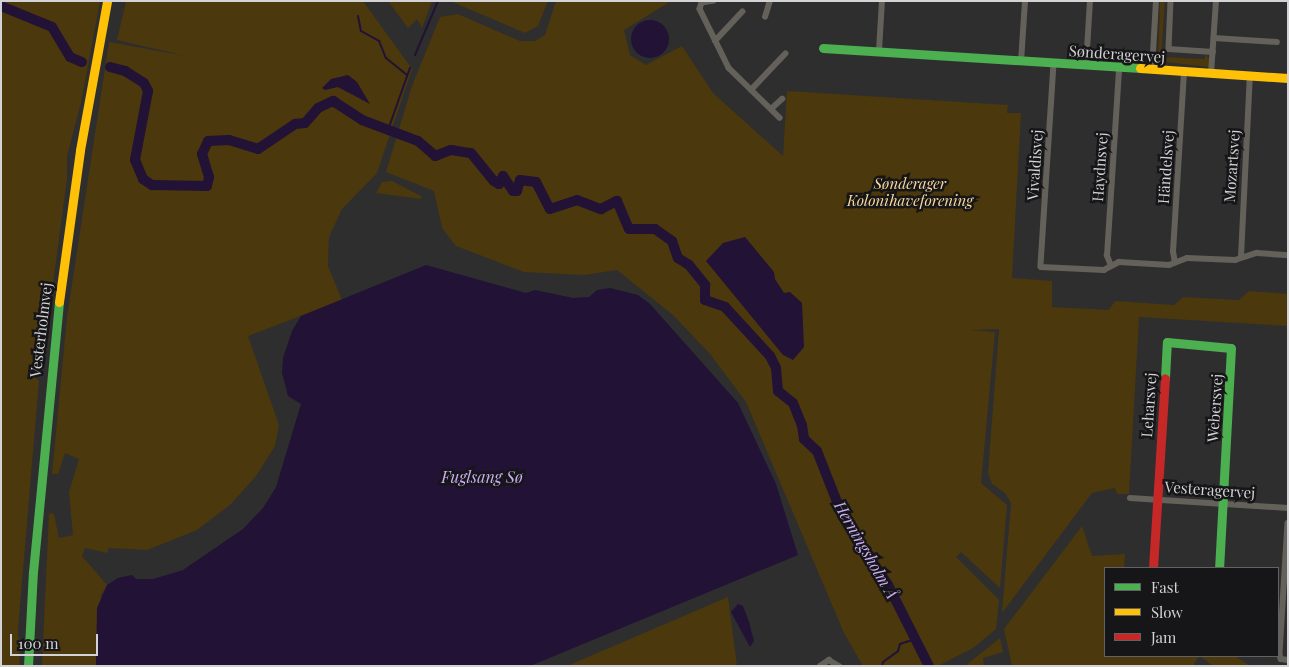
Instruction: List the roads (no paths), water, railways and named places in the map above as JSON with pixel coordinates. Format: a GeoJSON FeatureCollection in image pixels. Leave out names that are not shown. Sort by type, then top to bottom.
{"type":"FeatureCollection","features":[{"type":"Feature","properties":{"kind":"street","name":"Vesterholmvej"},"geometry":{"type":"LineString","coordinates":[[28,666],[33,572],[57,314],[80,150],[107,1]]}},
{"type":"Feature","properties":{"kind":"street"},"geometry":{"type":"LineString","coordinates":[[714,1],[702,4],[700,9],[729,68],[780,118]]}},
{"type":"Feature","properties":{"kind":"street"},"geometry":{"type":"LineString","coordinates":[[765,16],[770,1]]}},
{"type":"Feature","properties":{"kind":"street"},"geometry":{"type":"LineString","coordinates":[[880,51],[882,1]]}},
{"type":"Feature","properties":{"kind":"street"},"geometry":{"type":"LineString","coordinates":[[1021,62],[1025,1]]}},
{"type":"Feature","properties":{"kind":"street"},"geometry":{"type":"LineString","coordinates":[[1086,66],[1090,1]]}},
{"type":"Feature","properties":{"kind":"street"},"geometry":{"type":"LineString","coordinates":[[1152,70],[1156,1]]}},
{"type":"Feature","properties":{"kind":"street","name":"Sønderagervej"},"geometry":{"type":"LineString","coordinates":[[1171,1],[1169,49],[1213,52]]}},
{"type":"Feature","properties":{"kind":"street"},"geometry":{"type":"LineString","coordinates":[[1211,74],[1216,1]]}},
{"type":"Feature","properties":{"kind":"street"},"geometry":{"type":"LineString","coordinates":[[715,41],[742,12]]}},
{"type":"Feature","properties":{"kind":"street"},"geometry":{"type":"LineString","coordinates":[[1214,38],[1278,42]]}},
{"type":"Feature","properties":{"kind":"street","name":"Sønderagervej"},"geometry":{"type":"LineString","coordinates":[[823,48],[1288,78]]}},
{"type":"Feature","properties":{"kind":"street"},"geometry":{"type":"LineString","coordinates":[[752,90],[785,54]]}},
{"type":"Feature","properties":{"kind":"street","name":"Vivaldisvej"},"geometry":{"type":"LineString","coordinates":[[1054,64],[1041,267],[1104,270],[1111,266]]}},
{"type":"Feature","properties":{"kind":"street","name":"Haydnsvej"},"geometry":{"type":"LineString","coordinates":[[1111,266],[1107,256],[1119,68]]}},
{"type":"Feature","properties":{"kind":"street","name":"Händelsvej"},"geometry":{"type":"LineString","coordinates":[[1175,263],[1173,252],[1184,72]]}},
{"type":"Feature","properties":{"kind":"street","name":"Mozartsvej"},"geometry":{"type":"LineString","coordinates":[[1240,257],[1250,76]]}},
{"type":"Feature","properties":{"kind":"street"},"geometry":{"type":"LineString","coordinates":[[772,109],[782,99]]}},
{"type":"Feature","properties":{"kind":"street"},"geometry":{"type":"LineString","coordinates":[[1111,266],[1119,262],[1169,265],[1187,258],[1235,260],[1257,253],[1288,255]]}},
{"type":"Feature","properties":{"kind":"street","name":"Leharsvej"},"geometry":{"type":"LineString","coordinates":[[1157,500],[1167,342],[1197,345]]}},
{"type":"Feature","properties":{"kind":"street","name":"Webersvej"},"geometry":{"type":"LineString","coordinates":[[1197,345],[1227,346],[1232,354],[1222,504]]}},
{"type":"Feature","properties":{"kind":"street","name":"Vesteragervej"},"geometry":{"type":"LineString","coordinates":[[1130,498],[1288,508]]}},
{"type":"Feature","properties":{"kind":"street"},"geometry":{"type":"LineString","coordinates":[[1153,567],[1157,500]]}},
{"type":"Feature","properties":{"kind":"street"},"geometry":{"type":"LineString","coordinates":[[1219,567],[1222,504]]}},
{"type":"Feature","properties":{"kind":"street"},"geometry":{"type":"LineString","coordinates":[[1288,523],[1280,625],[1281,659],[1288,660]]}},
{"type":"Feature","properties":{"kind":"street"},"geometry":{"type":"LineString","coordinates":[[820,666],[829,660],[839,666]]}},
{"type":"Feature","properties":{"kind":"water"},"geometry":{"type":"Polygon","coordinates":[[[650,20],[663,26],[669,39],[663,52],[650,58],[637,52],[631,39],[637,26],[650,20]]]}},
{"type":"Feature","properties":{"kind":"water"},"geometry":{"type":"Polygon","coordinates":[[[348,75],[357,82],[370,104],[338,87],[325,90],[322,88],[331,79],[348,75]]]}},
{"type":"Feature","properties":{"kind":"water"},"geometry":{"type":"Polygon","coordinates":[[[745,237],[774,272],[775,279],[784,293],[790,292],[802,303],[804,347],[793,360],[783,355],[706,261],[723,243],[745,237]]]}},
{"type":"Feature","properties":{"kind":"water","name":"Fuglsang Sø"},"geometry":{"type":"Polygon","coordinates":[[[426,265],[526,293],[535,290],[573,298],[589,297],[597,290],[610,288],[638,295],[650,304],[738,403],[776,484],[798,555],[530,666],[96,666],[97,608],[107,585],[118,578],[132,575],[136,579],[153,579],[183,570],[243,529],[263,508],[276,487],[301,404],[288,396],[282,373],[283,358],[292,331],[301,316],[426,265]]]}},
{"type":"Feature","properties":{"kind":"water"},"geometry":{"type":"Polygon","coordinates":[[[738,604],[743,606],[749,622],[754,641],[750,647],[731,612],[738,604]]]}},
{"type":"Feature","properties":{"kind":"waterway"},"geometry":{"type":"LineString","coordinates":[[415,55],[438,1]]}},
{"type":"Feature","properties":{"kind":"waterway","name":"Herningsholm Å"},"geometry":{"type":"LineString","coordinates":[[1,6],[52,27],[70,57],[82,62]]}},
{"type":"Feature","properties":{"kind":"waterway"},"geometry":{"type":"LineString","coordinates":[[358,16],[361,31],[379,41],[386,58],[407,75]]}},
{"type":"Feature","properties":{"kind":"waterway","name":"Herningsholm Å"},"geometry":{"type":"LineString","coordinates":[[110,67],[125,71],[144,83],[148,91],[135,160],[143,179],[152,185],[207,186],[209,177],[202,154],[208,141],[229,140],[258,149],[295,124],[305,123],[318,108],[333,101],[362,120],[418,141],[435,156],[451,150],[471,153],[494,181],[499,184],[503,176],[513,191],[517,191],[520,180],[536,182],[550,209],[577,200],[601,209],[617,201],[629,229],[655,229],[672,241],[678,258],[689,265],[705,285],[705,300],[725,307],[770,356],[776,368],[778,391],[793,403],[802,425],[804,439],[817,451],[843,517],[888,585],[929,666]]}},
{"type":"Feature","properties":{"kind":"waterway"},"geometry":{"type":"LineString","coordinates":[[388,130],[410,68]]}},
{"type":"Feature","properties":{"kind":"waterway"},"geometry":{"type":"LineString","coordinates":[[882,666],[883,662],[898,651],[900,644],[915,639]]}},
{"type":"Feature","properties":{"kind":"park label","name":"Sønderager Kolonihaveforening"},"geometry":{"type":"Point","coordinates":[910,192]}}]}
